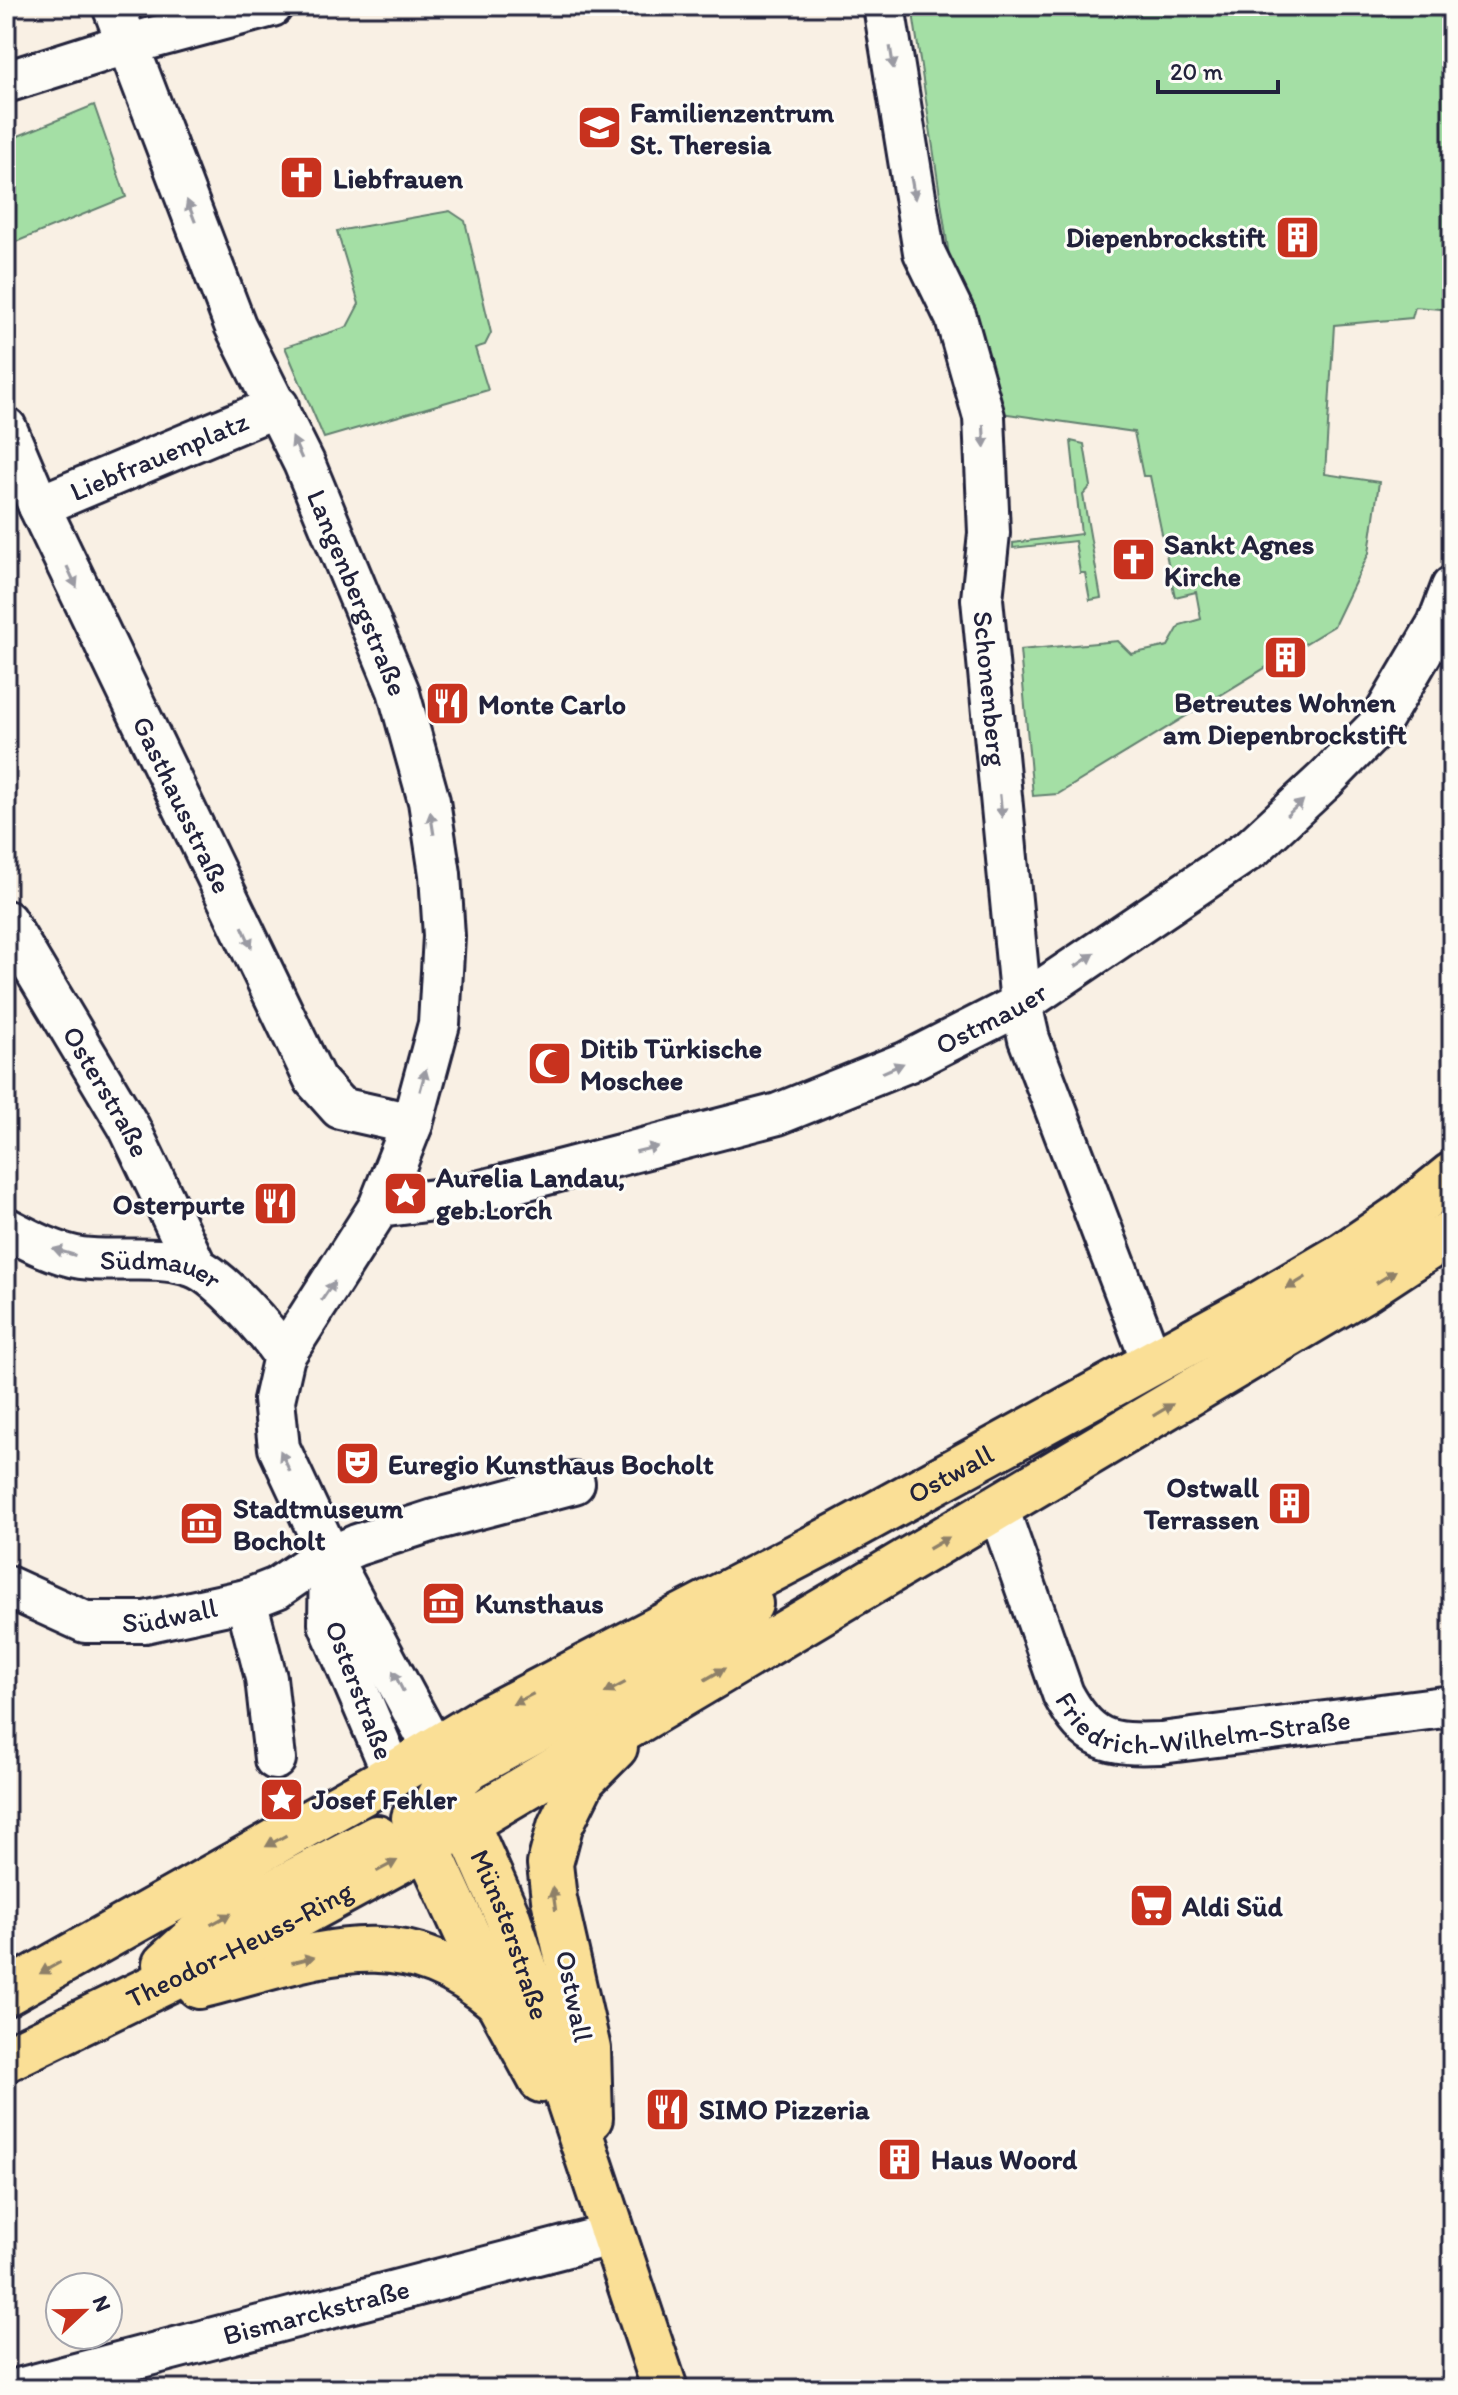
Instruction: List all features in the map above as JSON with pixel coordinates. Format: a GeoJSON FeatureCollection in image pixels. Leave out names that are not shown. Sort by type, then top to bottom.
{"type":"FeatureCollection","features":[{"type":"Feature","properties":{"kind":"main road","name":"Ostwall"},"geometry":{"type":"LineString","coordinates":[[442,1767],[495,1714],[840,1534],[1345,1254],[1404,1214],[1452,1175]]}},
{"type":"Feature","properties":{"kind":"main road","name":"Ostwall"},"geometry":{"type":"LineString","coordinates":[[467,1823],[1365,1289],[1452,1232]]}},
{"type":"Feature","properties":{"kind":"main road","name":"Ostwall"},"geometry":{"type":"LineString","coordinates":[[593,2169],[588,2049],[554,1899],[550,1864],[560,1826],[583,1779],[647,1714]]}},
{"type":"Feature","properties":{"kind":"main road"},"geometry":{"type":"LineString","coordinates":[[119,2005],[204,1929],[384,1834],[410,1811],[442,1767]]}},
{"type":"Feature","properties":{"kind":"main road"},"geometry":{"type":"LineString","coordinates":[[6,1993],[410,1811],[430,1814],[442,1767]]}},
{"type":"Feature","properties":{"kind":"main road","name":"Münsterstraße"},"geometry":{"type":"LineString","coordinates":[[442,1767],[507,1915],[665,2389]]}},
{"type":"Feature","properties":{"kind":"main road"},"geometry":{"type":"LineString","coordinates":[[410,1811],[467,1823]]}},
{"type":"Feature","properties":{"kind":"main road","name":"Münsterstraße"},"geometry":{"type":"LineString","coordinates":[[410,1811],[498,2001],[593,2169]]}},
{"type":"Feature","properties":{"kind":"main road"},"geometry":{"type":"LineString","coordinates":[[119,2005],[339,1951],[386,1948],[411,1953],[452,1971],[498,2001]]}},
{"type":"Feature","properties":{"kind":"main road","name":"Theodor-Heuss-Ring"},"geometry":{"type":"LineString","coordinates":[[6,2059],[119,2005]]}},
{"type":"Feature","properties":{"kind":"street","name":"Langenbergstraße"},"geometry":{"type":"LineString","coordinates":[[113,6],[235,325],[278,406],[398,690],[429,801],[440,874],[443,951],[439,1024],[412,1124],[379,1207],[284,1356]]}},
{"type":"Feature","properties":{"kind":"street"},"geometry":{"type":"LineString","coordinates":[[6,82],[272,6]]}},
{"type":"Feature","properties":{"kind":"street","name":"Schonenberg"},"geometry":{"type":"LineString","coordinates":[[884,6],[924,252],[956,318],[984,417],[989,533],[982,599],[1021,1004],[1029,1039],[1152,1362]]}},
{"type":"Feature","properties":{"kind":"street","name":"Liebfrauenplatz"},"geometry":{"type":"LineString","coordinates":[[39,506],[278,406]]}},
{"type":"Feature","properties":{"kind":"street","name":"Gasthausstraße"},"geometry":{"type":"LineString","coordinates":[[6,428],[39,506],[315,1080],[340,1108],[412,1124]]}},
{"type":"Feature","properties":{"kind":"street","name":"Ostmauer"},"geometry":{"type":"LineString","coordinates":[[379,1207],[458,1197],[778,1114],[907,1062],[1021,1004],[1253,847],[1326,779],[1387,713],[1438,624],[1452,587]]}},
{"type":"Feature","properties":{"kind":"street","name":"Osterstraße"},"geometry":{"type":"LineString","coordinates":[[6,921],[129,1127],[196,1267]]}},
{"type":"Feature","properties":{"kind":"street","name":"Südmauer"},"geometry":{"type":"LineString","coordinates":[[6,1228],[40,1245],[81,1258],[162,1259],[196,1267],[240,1304],[284,1356]]}},
{"type":"Feature","properties":{"kind":"street","name":"Osterstraße"},"geometry":{"type":"LineString","coordinates":[[284,1356],[274,1400],[279,1448],[330,1557],[442,1767]]}},
{"type":"Feature","properties":{"kind":"street","name":"Südwall"},"geometry":{"type":"LineString","coordinates":[[6,1586],[85,1622],[145,1622],[246,1600],[277,1588],[330,1557],[434,1520],[574,1483]]}},
{"type":"Feature","properties":{"kind":"street","name":"Friedrich-Wilhelm-Straße"},"geometry":{"type":"LineString","coordinates":[[998,1508],[1063,1694],[1076,1718],[1101,1739],[1129,1744],[1161,1743],[1452,1706]]}},
{"type":"Feature","properties":{"kind":"street","name":"Osterstraße"},"geometry":{"type":"LineString","coordinates":[[330,1557],[329,1624],[410,1811]]}},
{"type":"Feature","properties":{"kind":"street"},"geometry":{"type":"LineString","coordinates":[[246,1600],[266,1678],[275,1759]]}},
{"type":"Feature","properties":{"kind":"street","name":"Bismarckstraße"},"geometry":{"type":"LineString","coordinates":[[18,2389],[614,2234]]}},
{"type":"Feature","properties":{"kind":"green space"},"geometry":{"type":"Polygon","coordinates":[[[912,6],[1452,6],[1452,310],[1415,307],[1412,318],[1334,325],[1325,474],[1379,482],[1369,553],[1334,626],[1058,794],[1033,796],[1020,650],[1118,641],[1131,654],[1168,646],[1180,625],[1201,619],[1196,592],[1175,597],[1150,476],[1143,476],[1134,432],[994,412],[979,324],[951,269],[912,6]]]}},
{"type":"Feature","properties":{"kind":"green space"},"geometry":{"type":"Polygon","coordinates":[[[94,105],[126,197],[6,246],[6,141],[94,105]]]}},
{"type":"Feature","properties":{"kind":"green space"},"geometry":{"type":"Polygon","coordinates":[[[450,211],[465,221],[491,333],[485,345],[475,348],[488,390],[324,438],[285,347],[347,327],[359,304],[337,231],[450,211]]]}},
{"type":"Feature","properties":{"kind":"green space"},"geometry":{"type":"Polygon","coordinates":[[[1071,441],[1084,444],[1091,486],[1083,495],[1101,598],[1090,600],[1085,573],[1080,573],[1075,541],[1013,548],[1013,543],[1081,534],[1071,441]]]}},
{"type":"Feature","properties":{"kind":"place","name":"Familienzentrum St. Theresia"},"geometry":{"type":"Point","coordinates":[599,128]}},
{"type":"Feature","properties":{"kind":"place","name":"Liebfrauen"},"geometry":{"type":"Point","coordinates":[302,178]}},
{"type":"Feature","properties":{"kind":"place","name":"Diepenbrockstift"},"geometry":{"type":"Point","coordinates":[1297,237]}},
{"type":"Feature","properties":{"kind":"place","name":"Sankt Agnes Kirche"},"geometry":{"type":"Point","coordinates":[1133,560]}},
{"type":"Feature","properties":{"kind":"place","name":"Betreutes Wohnen am Diepenbrockstift"},"geometry":{"type":"Point","coordinates":[1285,657]}},
{"type":"Feature","properties":{"kind":"place","name":"Monte Carlo"},"geometry":{"type":"Point","coordinates":[447,704]}},
{"type":"Feature","properties":{"kind":"place","name":"Ditib Türkische Moschee"},"geometry":{"type":"Point","coordinates":[549,1064]}},
{"type":"Feature","properties":{"kind":"place","name":"Aurelia Landau, geb.Lorch"},"geometry":{"type":"Point","coordinates":[405,1193]}},
{"type":"Feature","properties":{"kind":"place","name":"Osterpurte"},"geometry":{"type":"Point","coordinates":[276,1204]}},
{"type":"Feature","properties":{"kind":"place","name":"Euregio Kunsthaus Bocholt"},"geometry":{"type":"Point","coordinates":[357,1464]}},
{"type":"Feature","properties":{"kind":"place","name":"Ostwall Terrassen"},"geometry":{"type":"Point","coordinates":[1290,1503]}},
{"type":"Feature","properties":{"kind":"place","name":"Stadtmuseum Bocholt"},"geometry":{"type":"Point","coordinates":[202,1524]}},
{"type":"Feature","properties":{"kind":"place","name":"Kunsthaus"},"geometry":{"type":"Point","coordinates":[444,1603]}},
{"type":"Feature","properties":{"kind":"place","name":"Josef Fehler"},"geometry":{"type":"Point","coordinates":[281,1799]}},
{"type":"Feature","properties":{"kind":"place","name":"Aldi Süd"},"geometry":{"type":"Point","coordinates":[1151,1906]}},
{"type":"Feature","properties":{"kind":"place","name":"SIMO Pizzeria"},"geometry":{"type":"Point","coordinates":[668,2109]}},
{"type":"Feature","properties":{"kind":"place","name":"Haus Woord"},"geometry":{"type":"Point","coordinates":[900,2159]}}]}
